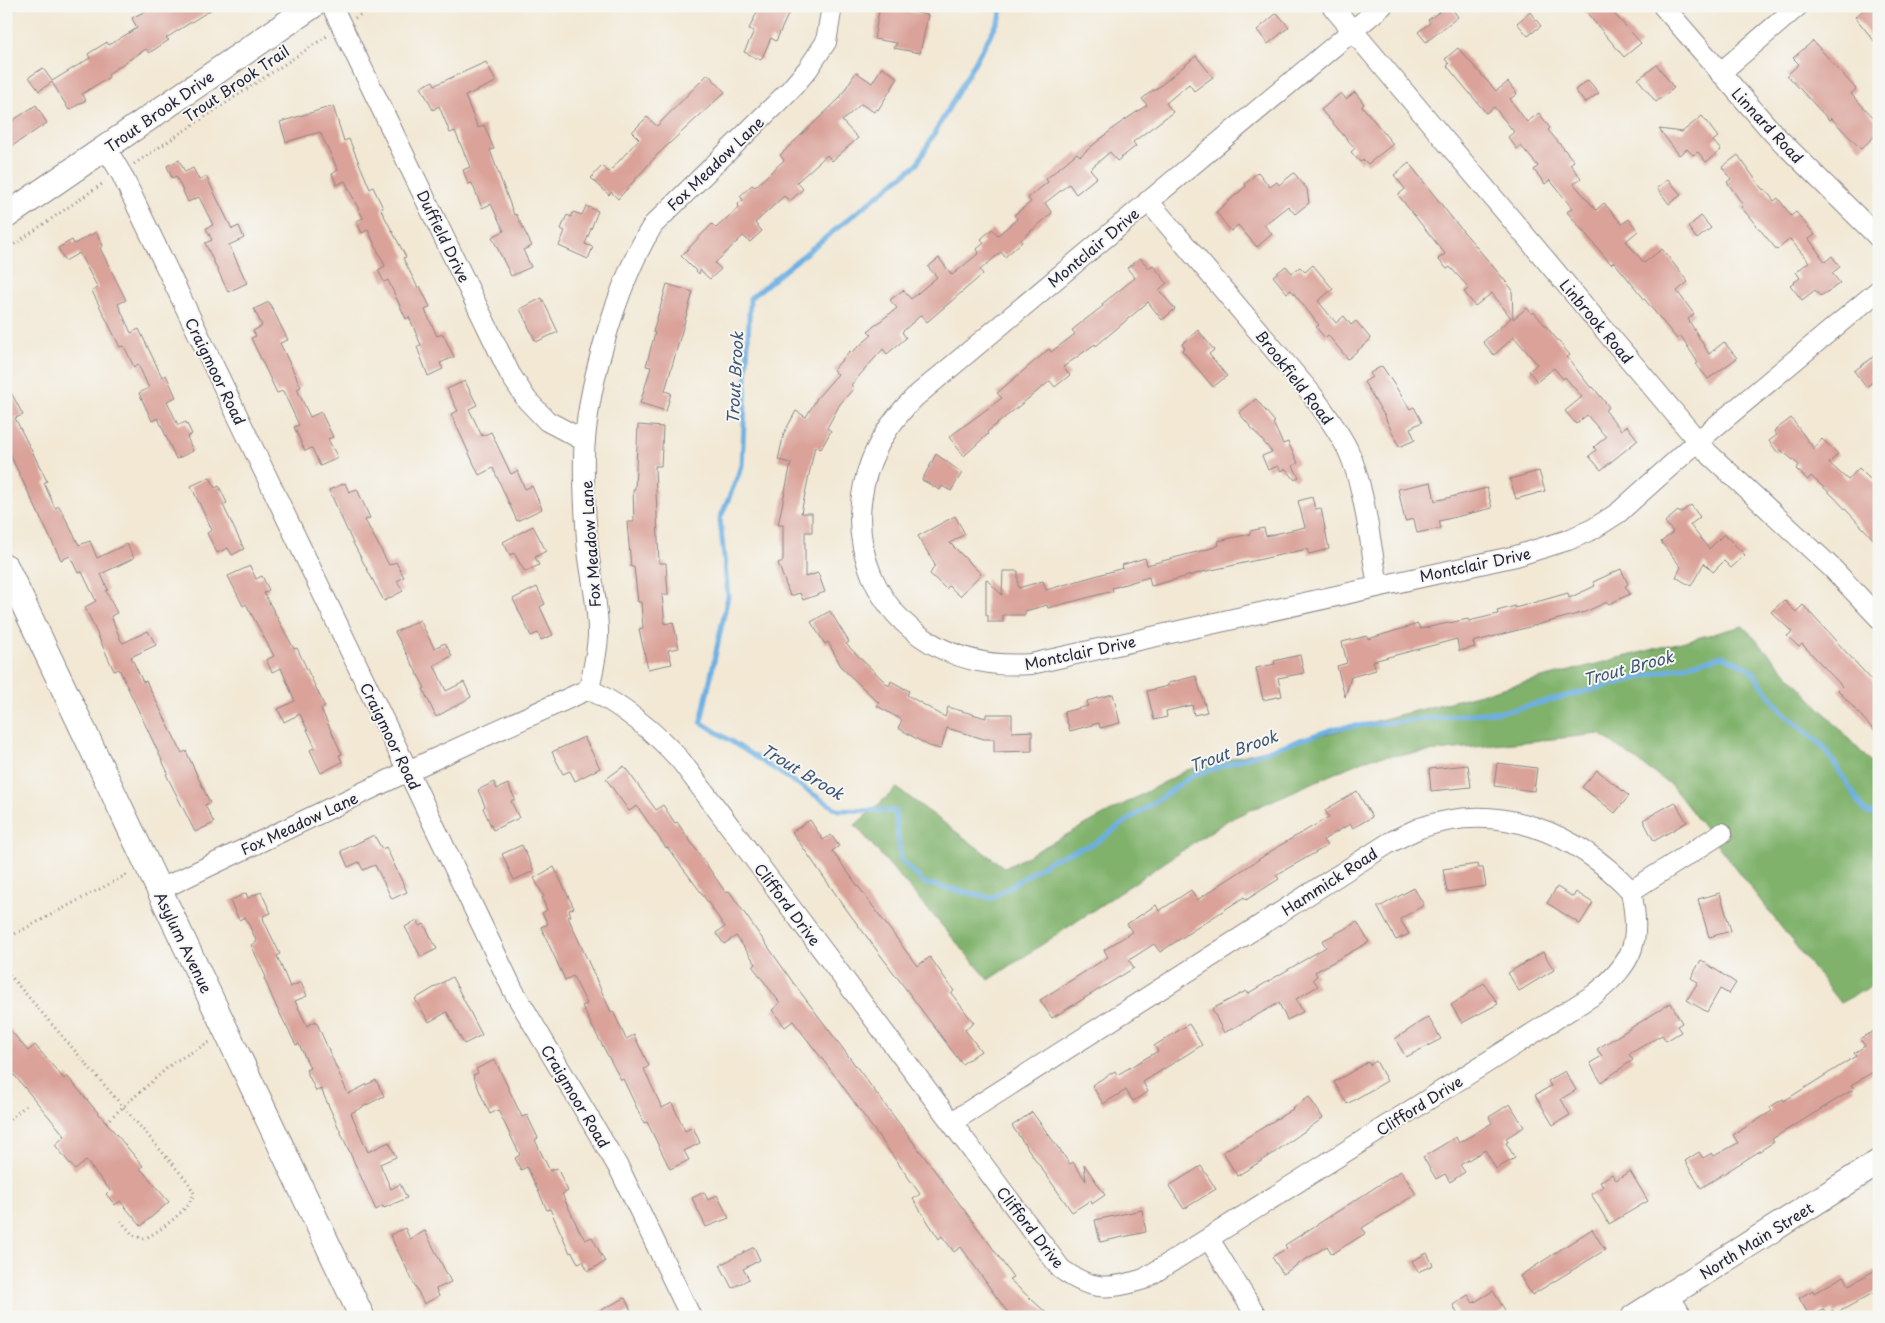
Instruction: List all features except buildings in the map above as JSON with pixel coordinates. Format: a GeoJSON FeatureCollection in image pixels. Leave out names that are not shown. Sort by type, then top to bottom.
{"type":"FeatureCollection","features":[{"type":"Feature","properties":{"kind":"main road","name":"Trout Brook Drive"},"geometry":{"type":"LineString","coordinates":[[6,216],[312,6]]}},
{"type":"Feature","properties":{"kind":"main road","name":"Asylum Avenue"},"geometry":{"type":"LineString","coordinates":[[6,567],[362,1317]]}},
{"type":"Feature","properties":{"kind":"main road","name":"North Main Street"},"geometry":{"type":"LineString","coordinates":[[1634,1317],[1879,1162]]}},
{"type":"Feature","properties":{"kind":"street","name":"Duffield Drive"},"geometry":{"type":"LineString","coordinates":[[332,6],[510,374],[528,400],[547,421],[585,441]]}},
{"type":"Feature","properties":{"kind":"street","name":"Fox Meadow Lane"},"geometry":{"type":"LineString","coordinates":[[158,890],[408,771],[589,688],[595,664],[598,635],[587,538],[585,441],[608,332],[624,283],[641,243],[666,210],[790,90],[813,62],[826,42],[832,6]]}},
{"type":"Feature","properties":{"kind":"street","name":"Linbrook Road"},"geometry":{"type":"LineString","coordinates":[[1332,6],[1698,441],[1755,498],[1832,568],[1879,618]]}},
{"type":"Feature","properties":{"kind":"street","name":"Montclair Drive"},"geometry":{"type":"LineString","coordinates":[[1382,6],[915,397],[884,433],[875,448],[865,476],[860,525],[868,567],[885,598],[906,624],[934,646],[974,661],[1015,665],[1051,660],[1378,585],[1516,556],[1568,540],[1593,529],[1618,513],[1698,441],[1879,290]]}},
{"type":"Feature","properties":{"kind":"street","name":"Linnard Road"},"geometry":{"type":"LineString","coordinates":[[1663,6],[1774,134],[1879,238]]}},
{"type":"Feature","properties":{"kind":"street"},"geometry":{"type":"LineString","coordinates":[[1720,73],[1798,6]]}},
{"type":"Feature","properties":{"kind":"street","name":"Craigmoor Road"},"geometry":{"type":"LineString","coordinates":[[106,148],[130,192],[513,990],[620,1170],[691,1317]]}},
{"type":"Feature","properties":{"kind":"street","name":"Brookfield Road"},"geometry":{"type":"LineString","coordinates":[[1148,201],[1310,392],[1332,423],[1348,451],[1359,487],[1378,585]]}},
{"type":"Feature","properties":{"kind":"street","name":"Clifford Drive"},"geometry":{"type":"LineString","coordinates":[[589,688],[608,698],[663,740],[681,761],[1061,1269],[1077,1281],[1100,1287],[1120,1287],[1144,1279],[1587,999],[1614,979],[1624,966],[1636,935],[1636,917],[1631,891]]}},
{"type":"Feature","properties":{"kind":"street","name":"Hammick Road"},"geometry":{"type":"LineString","coordinates":[[952,1122],[1389,843],[1421,828],[1456,820],[1488,818],[1521,822],[1543,828],[1591,854],[1614,872],[1631,891]]}},
{"type":"Feature","properties":{"kind":"street"},"geometry":{"type":"LineString","coordinates":[[1631,891],[1722,833]]}},
{"type":"Feature","properties":{"kind":"street"},"geometry":{"type":"LineString","coordinates":[[1209,1239],[1257,1317]]}},
{"type":"Feature","properties":{"kind":"street"},"geometry":{"type":"LineString","coordinates":[[1668,1295],[1682,1317]]}},
{"type":"Feature","properties":{"kind":"path"},"geometry":{"type":"LineString","coordinates":[[353,19],[374,6]]}},
{"type":"Feature","properties":{"kind":"path","name":"Trout Brook Trail"},"geometry":{"type":"LineString","coordinates":[[131,166],[327,36]]}},
{"type":"Feature","properties":{"kind":"path"},"geometry":{"type":"LineString","coordinates":[[6,250],[105,182]]}},
{"type":"Feature","properties":{"kind":"path"},"geometry":{"type":"LineString","coordinates":[[6,945],[11,936],[147,866]]}},
{"type":"Feature","properties":{"kind":"path"},"geometry":{"type":"LineString","coordinates":[[6,971],[188,1182],[194,1193],[192,1202],[151,1236],[142,1239],[133,1235],[121,1221]]}},
{"type":"Feature","properties":{"kind":"path"},"geometry":{"type":"LineString","coordinates":[[106,1122],[182,1056],[227,1034]]}},
{"type":"Feature","properties":{"kind":"path"},"geometry":{"type":"LineString","coordinates":[[6,1122],[29,1103]]}},
{"type":"Feature","properties":{"kind":"green space"},"geometry":{"type":"Polygon","coordinates":[[[1743,626],[1879,771],[1879,982],[1840,1003],[1671,785],[1600,734],[1369,758],[1228,820],[989,980],[855,825],[897,788],[1005,868],[1187,770],[1743,626]]]}},
{"type":"Feature","properties":{"kind":"waterway"},"geometry":{"type":"LineString","coordinates":[[6,14],[16,6]]}},
{"type":"Feature","properties":{"kind":"waterway","name":"Trout Brook"},"geometry":{"type":"LineString","coordinates":[[1002,6],[1000,18],[917,164],[750,298],[742,466],[720,519],[728,596],[701,722],[838,810],[895,811],[901,860],[924,883],[992,898],[1053,859],[1095,843],[1192,776],[1336,728],[1512,710],[1723,656],[1749,668],[1782,711],[1825,748],[1865,812],[1879,815]]}}]}
